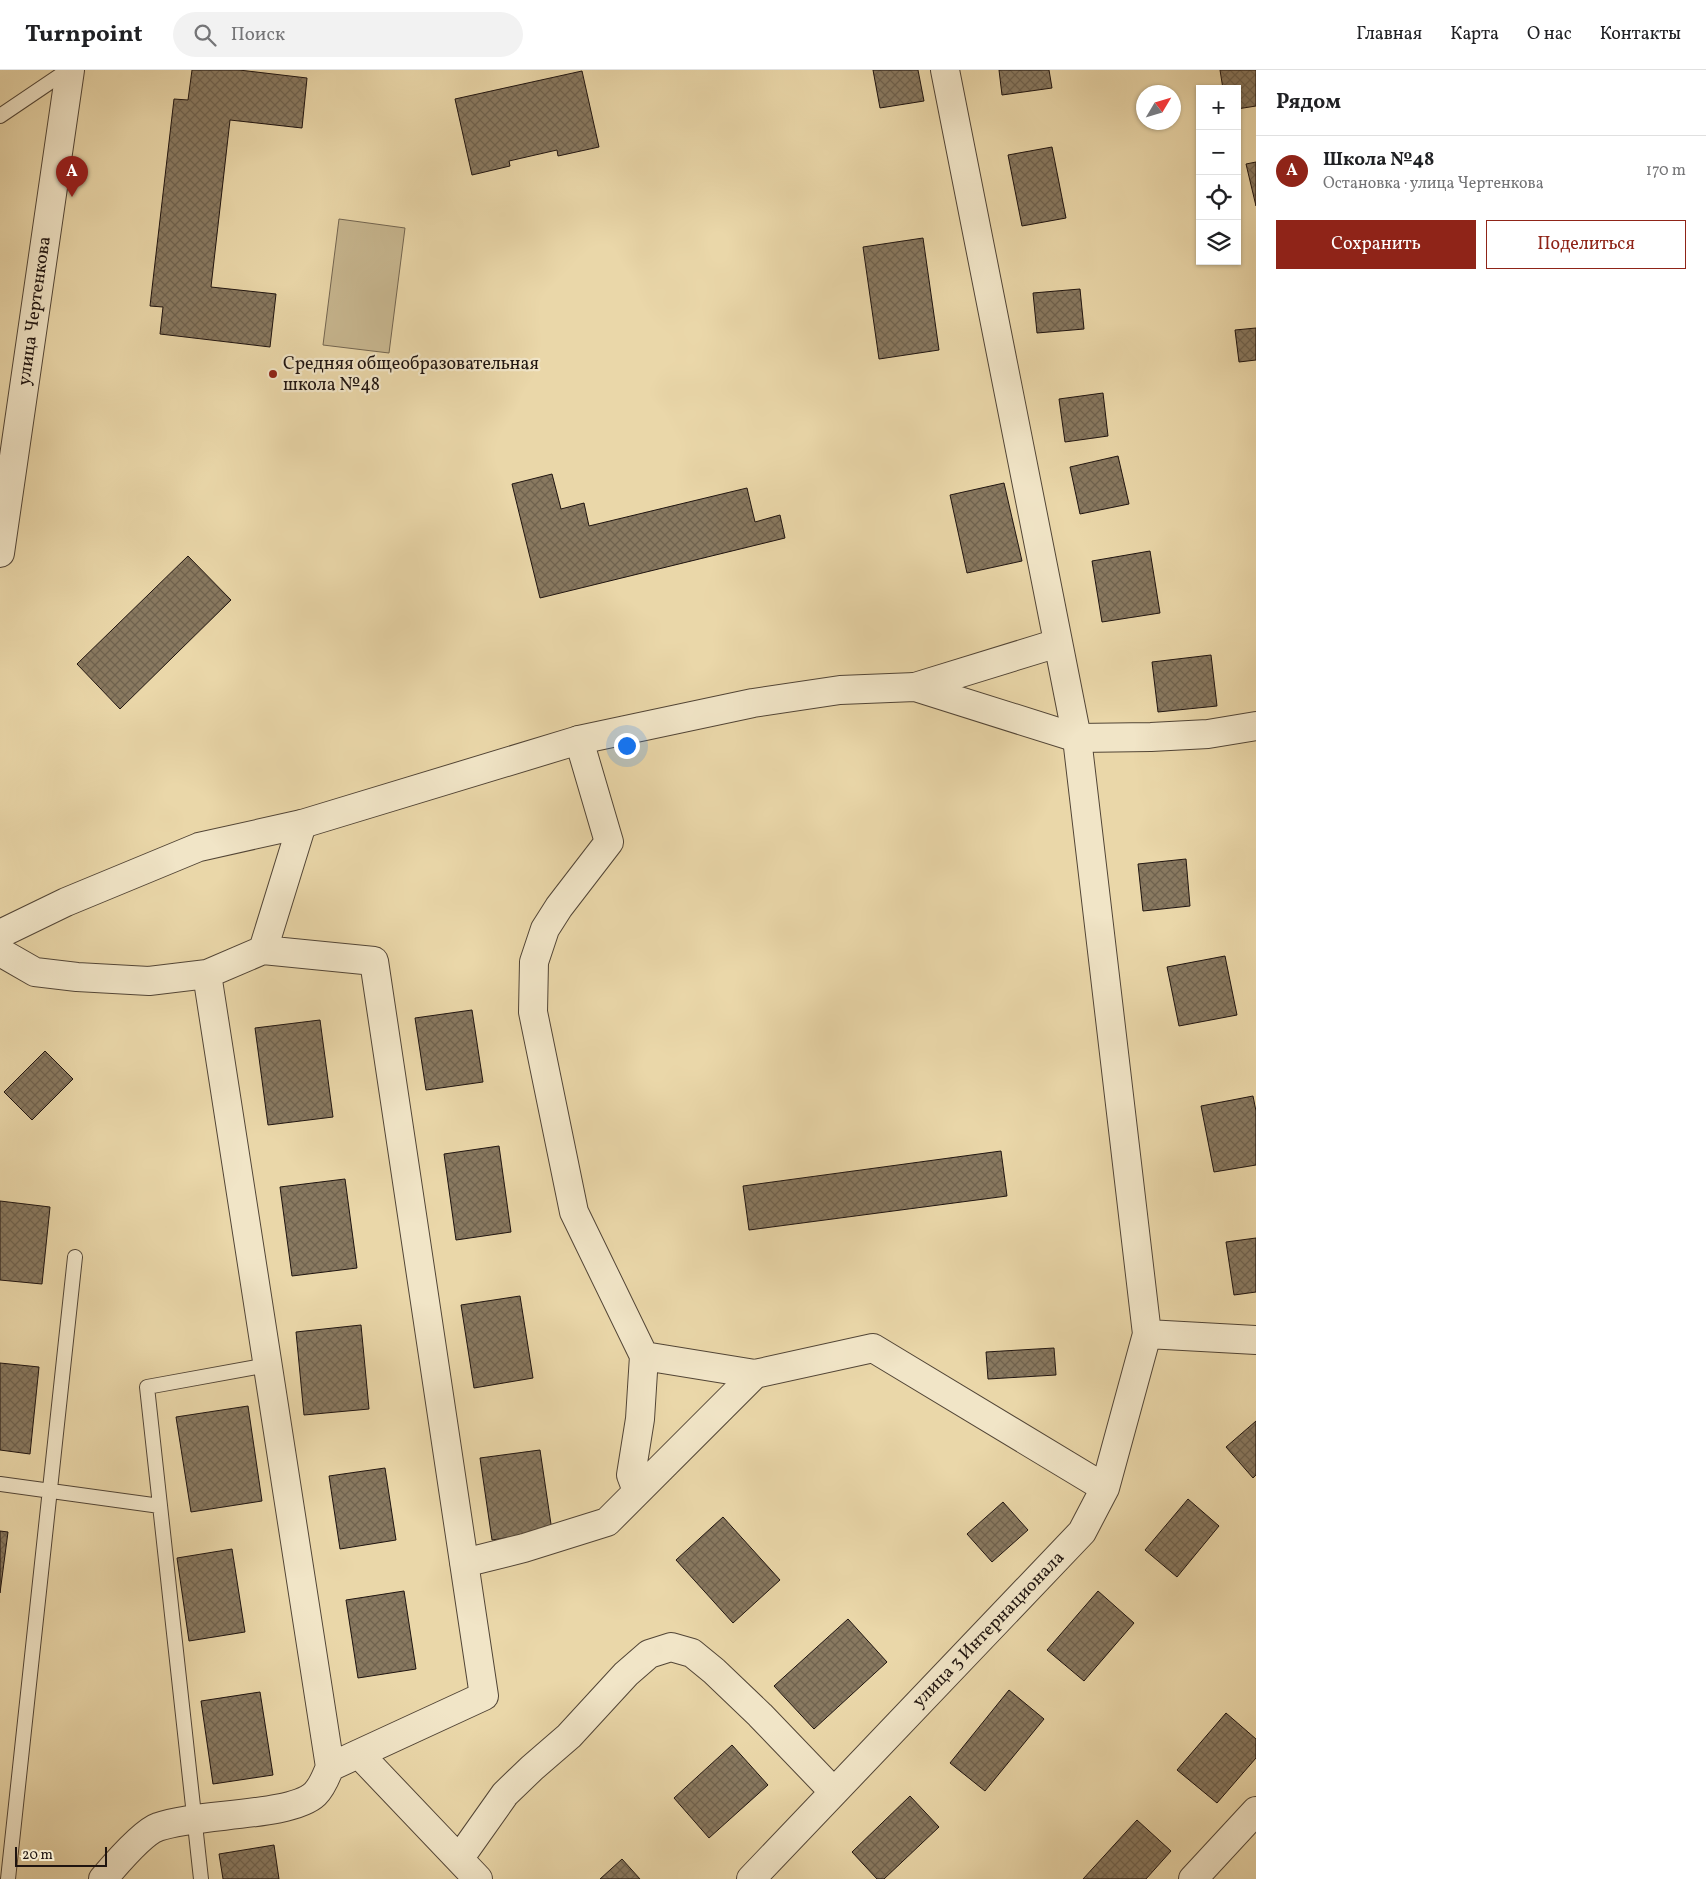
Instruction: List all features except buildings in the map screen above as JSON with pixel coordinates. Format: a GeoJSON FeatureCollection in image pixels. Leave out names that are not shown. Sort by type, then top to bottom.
{"type":"FeatureCollection","features":[{"type":"Feature","properties":{"kind":"street","name":"улица Чертенкова"},"geometry":{"type":"LineString","coordinates":[[0,553],[69,70]]}},
{"type":"Feature","properties":{"kind":"street"},"geometry":{"type":"LineString","coordinates":[[945,70],[1077,738],[1147,1334],[1256,1340]]}},
{"type":"Feature","properties":{"kind":"street"},"geometry":{"type":"LineString","coordinates":[[0,934],[66,902],[199,847],[302,824],[579,740],[753,703],[840,690],[915,687],[1058,642]]}},
{"type":"Feature","properties":{"kind":"street"},"geometry":{"type":"LineString","coordinates":[[915,687],[1077,738],[1150,738],[1208,734],[1256,726]]}},
{"type":"Feature","properties":{"kind":"street"},"geometry":{"type":"LineString","coordinates":[[579,740],[609,842],[559,907],[546,929],[534,962],[533,1012],[574,1212],[644,1356],[640,1419],[631,1475],[637,1491]]}},
{"type":"Feature","properties":{"kind":"street"},"geometry":{"type":"LineString","coordinates":[[263,950],[302,824]]}},
{"type":"Feature","properties":{"kind":"street"},"geometry":{"type":"LineString","coordinates":[[0,952],[35,972],[77,978],[149,981],[207,974],[263,950],[374,961],[484,1696],[330,1767]]}},
{"type":"Feature","properties":{"kind":"street"},"geometry":{"type":"LineString","coordinates":[[103,1879],[141,1839],[157,1827],[194,1818],[280,1808],[302,1801],[315,1794],[324,1782],[330,1767],[207,974]]}},
{"type":"Feature","properties":{"kind":"street","name":"улица 3 Интернационала"},"geometry":{"type":"LineString","coordinates":[[751,1879],[1082,1532],[1105,1488],[1147,1334]]}},
{"type":"Feature","properties":{"kind":"street"},"geometry":{"type":"LineString","coordinates":[[644,1356],[755,1374],[874,1348],[1105,1488]]}},
{"type":"Feature","properties":{"kind":"street"},"geometry":{"type":"LineString","coordinates":[[464,1563],[524,1548],[606,1522],[755,1374]]}},
{"type":"Feature","properties":{"kind":"street"},"geometry":{"type":"LineString","coordinates":[[459,1859],[505,1794],[569,1736],[626,1674],[648,1654],[671,1647],[692,1653],[714,1671],[760,1715],[834,1792]]}},
{"type":"Feature","properties":{"kind":"street"},"geometry":{"type":"LineString","coordinates":[[359,1754],[478,1879]]}},
{"type":"Feature","properties":{"kind":"street"},"geometry":{"type":"LineString","coordinates":[[1193,1879],[1256,1811]]}},
{"type":"Feature","properties":{"kind":"lane"},"geometry":{"type":"LineString","coordinates":[[0,116],[69,70]]}},
{"type":"Feature","properties":{"kind":"lane"},"geometry":{"type":"LineString","coordinates":[[8,1879],[76,1257]]}},
{"type":"Feature","properties":{"kind":"lane"},"geometry":{"type":"LineString","coordinates":[[201,1879],[147,1387],[267,1365]]}},
{"type":"Feature","properties":{"kind":"lane"},"geometry":{"type":"LineString","coordinates":[[0,1484],[160,1506]]}},
{"type":"Feature","properties":{"kind":"shaded area"},"geometry":{"type":"Polygon","coordinates":[[[339,219],[405,228],[389,353],[323,345],[339,219]]]}},
{"type":"Feature","properties":{"kind":"place","name":"Школа №48"},"geometry":{"type":"Point","coordinates":[72,197]}},
{"type":"Feature","properties":{"kind":"place","name":"Средняя общеобразовательная школа №48"},"geometry":{"type":"Point","coordinates":[273,374]}}]}
